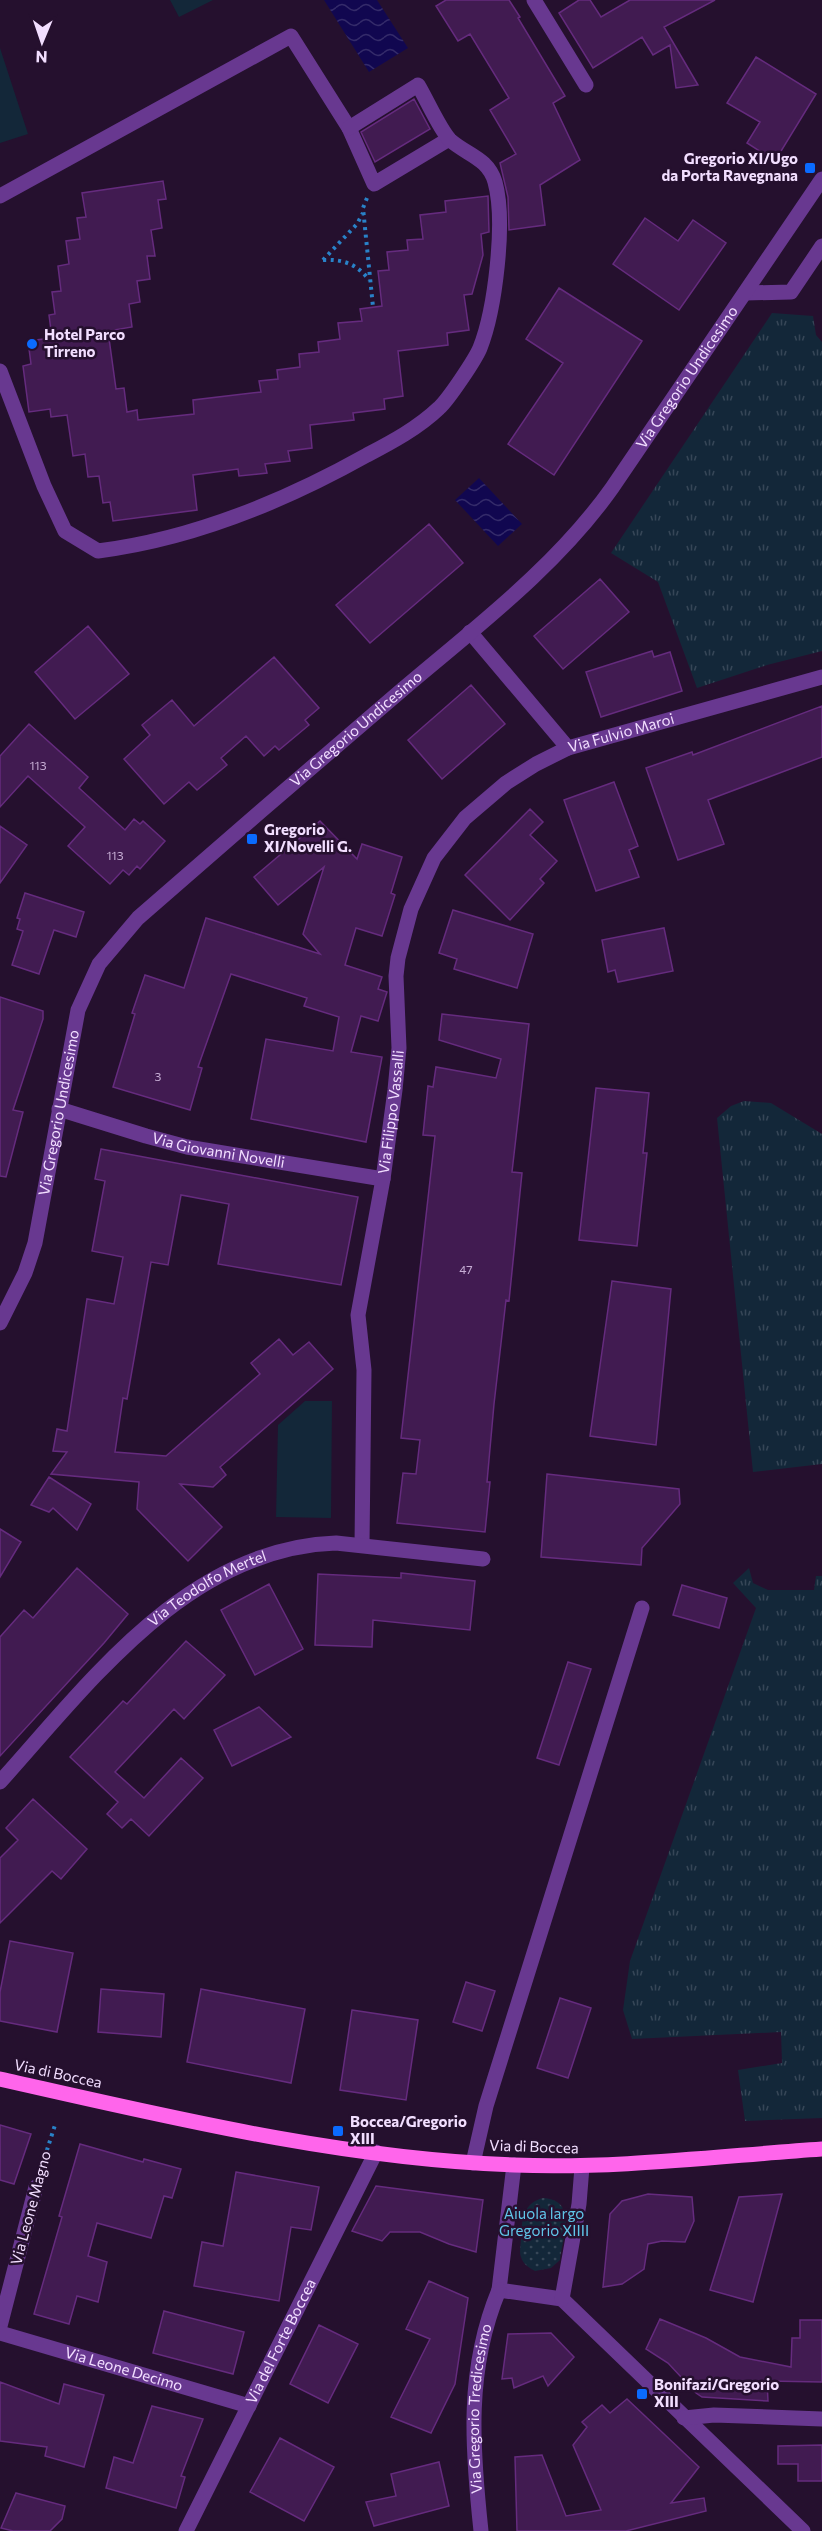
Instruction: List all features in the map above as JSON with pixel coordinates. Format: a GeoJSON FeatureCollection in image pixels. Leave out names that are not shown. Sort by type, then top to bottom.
{"type":"FeatureCollection","features":[{"type":"Feature","properties":{"kind":"main road","name":"Via di Boccea"},"geometry":{"type":"LineString","coordinates":[[0,2079],[282,2139],[473,2163],[582,2167],[822,2149]]}},
{"type":"Feature","properties":{"kind":"street"},"geometry":{"type":"LineString","coordinates":[[534,0],[586,85]]}},
{"type":"Feature","properties":{"kind":"street"},"geometry":{"type":"LineString","coordinates":[[0,196],[291,36],[349,128],[374,184],[449,139]]}},
{"type":"Feature","properties":{"kind":"street"},"geometry":{"type":"LineString","coordinates":[[0,371],[44,486],[65,531],[98,550],[170,538],[265,506],[336,472],[406,434],[441,407],[479,349],[496,286],[498,201],[495,181],[488,166],[449,139],[418,85],[349,128]]}},
{"type":"Feature","properties":{"kind":"street","name":"Via Gregorio Undicesimo"},"geometry":{"type":"LineString","coordinates":[[0,1323],[25,1273],[32,1252],[78,1010],[99,964],[138,918],[470,632],[562,549],[595,513],[822,178]]}},
{"type":"Feature","properties":{"kind":"street"},"geometry":{"type":"LineString","coordinates":[[745,293],[791,292],[822,246]]}},
{"type":"Feature","properties":{"kind":"street","name":"Via Fulvio Maroi"},"geometry":{"type":"LineString","coordinates":[[470,632],[568,748],[822,677]]}},
{"type":"Feature","properties":{"kind":"street","name":"Via Filippo Vassalli"},"geometry":{"type":"LineString","coordinates":[[362,1545],[364,1370],[358,1315],[395,1090],[399,1048],[396,976],[398,958],[419,888],[444,842],[485,799],[536,764],[568,748]]}},
{"type":"Feature","properties":{"kind":"street","name":"Via Giovanni Novelli"},"geometry":{"type":"LineString","coordinates":[[59,1109],[156,1140],[187,1147],[382,1179]]}},
{"type":"Feature","properties":{"kind":"street","name":"Via Teodolfo Mertel"},"geometry":{"type":"LineString","coordinates":[[0,1782],[130,1640],[162,1613],[236,1566],[284,1550],[312,1544],[362,1545],[483,1559]]}},
{"type":"Feature","properties":{"kind":"street"},"geometry":{"type":"LineString","coordinates":[[473,2163],[486,2106],[642,1608]]}},
{"type":"Feature","properties":{"kind":"street","name":"Via del Forte Boccea"},"geometry":{"type":"LineString","coordinates":[[186,2531],[376,2152]]}},
{"type":"Feature","properties":{"kind":"street","name":"Via Gregorio Tredicesimo"},"geometry":{"type":"LineString","coordinates":[[481,2531],[476,2482],[473,2399],[486,2322],[499,2290],[514,2165]]}},
{"type":"Feature","properties":{"kind":"street"},"geometry":{"type":"LineString","coordinates":[[562,2299],[579,2204],[582,2167]]}},
{"type":"Feature","properties":{"kind":"street","name":"Via Leone Magno"},"geometry":{"type":"LineString","coordinates":[[0,2326],[36,2187]]}},
{"type":"Feature","properties":{"kind":"street"},"geometry":{"type":"LineString","coordinates":[[499,2290],[562,2299],[803,2531]]}},
{"type":"Feature","properties":{"kind":"street","name":"Via Leone Decimo"},"geometry":{"type":"LineString","coordinates":[[0,2333],[249,2406]]}},
{"type":"Feature","properties":{"kind":"street"},"geometry":{"type":"LineString","coordinates":[[684,2418],[714,2415],[822,2420]]}},
{"type":"Feature","properties":{"kind":"path"},"geometry":{"type":"LineString","coordinates":[[370,281],[359,269],[347,262],[323,260],[357,224],[374,184]]}},
{"type":"Feature","properties":{"kind":"path"},"geometry":{"type":"LineString","coordinates":[[363,211],[373,307]]}},
{"type":"Feature","properties":{"kind":"path","name":"Via Leone Magno"},"geometry":{"type":"LineString","coordinates":[[36,2187],[54,2125]]}},
{"type":"Feature","properties":{"kind":"green space"},"geometry":{"type":"Polygon","coordinates":[[[170,0],[213,0],[179,17],[170,0]]]}},
{"type":"Feature","properties":{"kind":"green space"},"geometry":{"type":"Polygon","coordinates":[[[0,48],[28,134],[0,143],[0,48]]]}},
{"type":"Feature","properties":{"kind":"green space"},"geometry":{"type":"Polygon","coordinates":[[[772,313],[813,316],[816,335],[822,342],[822,651],[767,665],[697,688],[658,582],[611,553],[772,313]]]}},
{"type":"Feature","properties":{"kind":"green space"},"geometry":{"type":"Polygon","coordinates":[[[744,1101],[771,1103],[822,1134],[822,1464],[753,1472],[717,1118],[731,1106],[744,1101]]]}},
{"type":"Feature","properties":{"kind":"green space"},"geometry":{"type":"Polygon","coordinates":[[[305,1401],[332,1401],[331,1518],[276,1517],[278,1425],[305,1401]]]}},
{"type":"Feature","properties":{"kind":"green space"},"geometry":{"type":"Polygon","coordinates":[[[749,1568],[753,1583],[768,1590],[814,1590],[816,1576],[822,1576],[822,2118],[745,2121],[738,2070],[782,2063],[781,2032],[632,2039],[623,2010],[630,1961],[756,1608],[733,1583],[749,1568]]]}},
{"type":"Feature","properties":{"kind":"green space","name":"Aiuola largo Gregorio XIIII"},"geometry":{"type":"Polygon","coordinates":[[[543,2198],[554,2200],[561,2205],[566,2221],[560,2260],[551,2268],[535,2271],[525,2264],[520,2255],[522,2225],[525,2213],[531,2204],[543,2198]]]}},
{"type":"Feature","properties":{"kind":"water"},"geometry":{"type":"Polygon","coordinates":[[[324,0],[377,0],[408,48],[369,72],[324,0]]]}},
{"type":"Feature","properties":{"kind":"water"},"geometry":{"type":"Polygon","coordinates":[[[479,478],[522,524],[498,546],[455,500],[479,478]]]}},
{"type":"Feature","properties":{"kind":"building"},"geometry":{"type":"Polygon","coordinates":[[[446,0],[509,0],[565,96],[553,103],[580,160],[540,185],[545,225],[509,230],[508,197],[500,163],[516,154],[490,110],[509,98],[470,34],[458,41],[436,6],[446,0]]]}},
{"type":"Feature","properties":{"kind":"building"},"geometry":{"type":"Polygon","coordinates":[[[579,0],[590,0],[601,17],[630,0],[715,0],[664,27],[698,85],[676,88],[670,45],[653,55],[642,37],[593,68],[559,13],[579,0]]]}},
{"type":"Feature","properties":{"kind":"building"},"geometry":{"type":"Polygon","coordinates":[[[756,57],[816,94],[775,161],[747,143],[760,122],[727,103],[756,57]]]}},
{"type":"Feature","properties":{"kind":"building"},"geometry":{"type":"Polygon","coordinates":[[[414,99],[430,129],[375,162],[361,132],[414,99]]]}},
{"type":"Feature","properties":{"kind":"building"},"geometry":{"type":"Polygon","coordinates":[[[163,181],[166,199],[158,200],[162,228],[151,230],[155,256],[147,256],[150,279],[137,281],[140,302],[129,304],[132,327],[108,331],[116,389],[124,388],[127,412],[137,410],[138,420],[194,414],[193,400],[261,392],[259,381],[278,379],[277,370],[300,367],[299,354],[319,352],[318,342],[340,339],[338,323],[362,321],[360,309],[382,306],[378,271],[389,270],[387,252],[408,250],[407,240],[423,239],[420,215],[446,212],[445,201],[488,196],[489,232],[481,234],[483,255],[472,294],[464,295],[469,330],[447,333],[448,345],[398,351],[403,396],[384,399],[385,409],[353,413],[354,420],[310,425],[312,448],[288,451],[290,461],[265,464],[267,473],[239,476],[238,469],[193,475],[197,510],[113,521],[110,502],[103,503],[99,476],[88,477],[85,454],[73,456],[67,415],[51,417],[50,409],[29,412],[23,366],[31,364],[28,341],[52,338],[49,315],[55,314],[52,292],[61,291],[58,266],[69,264],[66,241],[80,239],[77,218],[86,217],[82,193],[163,181]]]}},
{"type":"Feature","properties":{"kind":"building"},"geometry":{"type":"Polygon","coordinates":[[[645,218],[678,241],[693,220],[726,243],[679,310],[613,264],[645,218]]]}},
{"type":"Feature","properties":{"kind":"building"},"geometry":{"type":"Polygon","coordinates":[[[559,288],[642,341],[554,475],[508,444],[563,363],[526,339],[559,288]]]}},
{"type":"Feature","properties":{"kind":"building"},"geometry":{"type":"Polygon","coordinates":[[[429,524],[463,563],[370,643],[336,605],[429,524]]]}},
{"type":"Feature","properties":{"kind":"building"},"geometry":{"type":"Polygon","coordinates":[[[600,579],[629,612],[563,669],[534,636],[600,579]]]}},
{"type":"Feature","properties":{"kind":"building"},"geometry":{"type":"Polygon","coordinates":[[[88,626],[129,674],[75,719],[35,672],[88,626]]]}},
{"type":"Feature","properties":{"kind":"building"},"geometry":{"type":"Polygon","coordinates":[[[652,651],[654,657],[670,652],[682,691],[601,717],[586,672],[652,651]]]}},
{"type":"Feature","properties":{"kind":"building"},"geometry":{"type":"Polygon","coordinates":[[[274,657],[319,708],[305,720],[309,725],[279,750],[275,746],[264,756],[246,736],[221,758],[227,765],[197,790],[189,782],[164,804],[124,759],[150,735],[142,725],[172,700],[194,726],[274,657]]]}},
{"type":"Feature","properties":{"kind":"building"},"geometry":{"type":"Polygon","coordinates":[[[471,685],[505,724],[442,779],[408,740],[471,685]]]}},
{"type":"Feature","properties":{"kind":"building"},"geometry":{"type":"Polygon","coordinates":[[[822,706],[822,757],[708,800],[724,844],[678,860],[646,768],[692,752],[693,755],[822,706]]]}},
{"type":"Feature","properties":{"kind":"building"},"geometry":{"type":"Polygon","coordinates":[[[29,724],[88,777],[79,788],[125,830],[134,819],[140,824],[143,821],[165,841],[140,869],[137,866],[129,875],[123,870],[110,884],[68,846],[85,827],[28,776],[0,807],[0,756],[29,724]]]}},
{"type":"Feature","properties":{"kind":"building"},"geometry":{"type":"Polygon","coordinates":[[[614,782],[638,846],[629,850],[639,877],[596,891],[564,800],[614,782]]]}},
{"type":"Feature","properties":{"kind":"building"},"geometry":{"type":"Polygon","coordinates":[[[530,809],[543,822],[530,835],[557,861],[540,879],[544,883],[510,920],[465,875],[530,809]]]}},
{"type":"Feature","properties":{"kind":"building"},"geometry":{"type":"Polygon","coordinates":[[[320,821],[357,859],[362,844],[402,857],[391,893],[395,895],[382,936],[356,928],[345,965],[382,977],[378,989],[387,992],[378,1021],[361,1016],[351,1052],[382,1057],[366,1142],[251,1119],[266,1039],[333,1051],[339,1017],[304,1006],[307,998],[231,974],[198,1067],[202,1068],[190,1110],[113,1087],[135,1014],[132,1013],[145,975],[184,988],[206,918],[320,954],[303,934],[324,867],[278,905],[254,877],[320,821]]]}},
{"type":"Feature","properties":{"kind":"building"},"geometry":{"type":"Polygon","coordinates":[[[0,826],[27,845],[0,883],[0,826]]]}},
{"type":"Feature","properties":{"kind":"building"},"geometry":{"type":"Polygon","coordinates":[[[25,893],[84,912],[76,937],[54,930],[39,974],[12,965],[23,931],[17,929],[20,919],[17,918],[25,893]]]}},
{"type":"Feature","properties":{"kind":"building"},"geometry":{"type":"Polygon","coordinates":[[[453,910],[533,934],[517,988],[454,969],[457,959],[439,953],[453,910]]]}},
{"type":"Feature","properties":{"kind":"building"},"geometry":{"type":"Polygon","coordinates":[[[664,928],[673,971],[618,982],[615,970],[608,972],[602,940],[664,928]]]}},
{"type":"Feature","properties":{"kind":"building"},"geometry":{"type":"Polygon","coordinates":[[[0,997],[43,1011],[43,1019],[13,1110],[23,1112],[6,1177],[0,1176],[0,997]]]}},
{"type":"Feature","properties":{"kind":"building"},"geometry":{"type":"Polygon","coordinates":[[[442,1014],[529,1024],[512,1172],[522,1173],[509,1301],[506,1300],[494,1404],[485,1532],[397,1523],[403,1473],[416,1474],[420,1440],[401,1438],[435,1136],[423,1135],[428,1086],[433,1087],[436,1067],[496,1078],[501,1059],[439,1040],[442,1014]]]}},
{"type":"Feature","properties":{"kind":"building"},"geometry":{"type":"Polygon","coordinates":[[[596,1088],[649,1093],[643,1153],[647,1153],[637,1246],[579,1240],[596,1088]]]}},
{"type":"Feature","properties":{"kind":"building"},"geometry":{"type":"Polygon","coordinates":[[[101,1149],[358,1197],[341,1285],[218,1264],[229,1204],[181,1195],[168,1265],[151,1262],[127,1399],[123,1398],[115,1452],[166,1456],[260,1374],[251,1363],[279,1339],[293,1355],[309,1342],[333,1369],[220,1467],[226,1475],[213,1487],[180,1484],[222,1527],[188,1561],[137,1509],[139,1482],[51,1474],[67,1452],[53,1451],[57,1429],[67,1431],[87,1299],[114,1304],[123,1257],[92,1251],[105,1181],[95,1179],[101,1149]]]}},
{"type":"Feature","properties":{"kind":"building"},"geometry":{"type":"Polygon","coordinates":[[[612,1281],[671,1289],[656,1445],[590,1436],[612,1281]]]}},
{"type":"Feature","properties":{"kind":"building"},"geometry":{"type":"Polygon","coordinates":[[[547,1474],[679,1489],[680,1504],[642,1548],[641,1565],[541,1557],[547,1474]]]}},
{"type":"Feature","properties":{"kind":"building"},"geometry":{"type":"Polygon","coordinates":[[[49,1477],[91,1504],[77,1530],[53,1508],[49,1512],[31,1505],[49,1477]]]}},
{"type":"Feature","properties":{"kind":"building"},"geometry":{"type":"Polygon","coordinates":[[[0,1529],[21,1542],[0,1577],[0,1529]]]}},
{"type":"Feature","properties":{"kind":"building"},"geometry":{"type":"Polygon","coordinates":[[[77,1568],[128,1614],[0,1756],[0,1637],[24,1610],[33,1618],[77,1568]]]}},
{"type":"Feature","properties":{"kind":"building"},"geometry":{"type":"Polygon","coordinates":[[[401,1573],[475,1581],[470,1630],[373,1620],[372,1647],[315,1645],[318,1574],[401,1578],[401,1573]]]}},
{"type":"Feature","properties":{"kind":"building"},"geometry":{"type":"Polygon","coordinates":[[[269,1584],[303,1649],[255,1675],[221,1610],[269,1584]]]}},
{"type":"Feature","properties":{"kind":"building"},"geometry":{"type":"Polygon","coordinates":[[[682,1585],[727,1598],[719,1628],[673,1615],[682,1585]]]}},
{"type":"Feature","properties":{"kind":"building"},"geometry":{"type":"Polygon","coordinates":[[[186,1641],[225,1675],[184,1719],[174,1709],[115,1772],[144,1798],[181,1758],[203,1778],[149,1836],[131,1819],[122,1828],[107,1814],[118,1802],[70,1757],[123,1701],[127,1704],[186,1641]]]}},
{"type":"Feature","properties":{"kind":"building"},"geometry":{"type":"Polygon","coordinates":[[[568,1662],[591,1669],[559,1765],[537,1758],[568,1662]]]}},
{"type":"Feature","properties":{"kind":"building"},"geometry":{"type":"Polygon","coordinates":[[[259,1707],[291,1737],[232,1766],[214,1730],[259,1707]]]}},
{"type":"Feature","properties":{"kind":"building"},"geometry":{"type":"Polygon","coordinates":[[[33,1799],[87,1849],[61,1879],[52,1871],[0,1923],[0,1858],[18,1840],[6,1828],[33,1799]]]}},
{"type":"Feature","properties":{"kind":"building"},"geometry":{"type":"Polygon","coordinates":[[[10,1941],[73,1953],[57,2032],[0,2021],[0,1992],[10,1941]]]}},
{"type":"Feature","properties":{"kind":"building"},"geometry":{"type":"Polygon","coordinates":[[[466,1982],[495,1991],[482,2031],[453,2022],[466,1982]]]}},
{"type":"Feature","properties":{"kind":"building"},"geometry":{"type":"Polygon","coordinates":[[[101,1989],[164,1994],[161,2037],[98,2032],[101,1989]]]}},
{"type":"Feature","properties":{"kind":"building"},"geometry":{"type":"Polygon","coordinates":[[[201,1989],[305,2009],[291,2083],[187,2062],[201,1989]]]}},
{"type":"Feature","properties":{"kind":"building"},"geometry":{"type":"Polygon","coordinates":[[[560,1998],[591,2008],[568,2078],[537,2068],[560,1998]]]}},
{"type":"Feature","properties":{"kind":"building"},"geometry":{"type":"Polygon","coordinates":[[[352,2010],[418,2020],[406,2100],[340,2090],[352,2010]]]}},
{"type":"Feature","properties":{"kind":"building"},"geometry":{"type":"Polygon","coordinates":[[[0,2125],[31,2134],[14,2184],[0,2180],[0,2125]]]}},
{"type":"Feature","properties":{"kind":"building"},"geometry":{"type":"Polygon","coordinates":[[[80,2144],[143,2162],[144,2159],[181,2169],[172,2198],[164,2196],[151,2238],[97,2223],[88,2256],[107,2262],[98,2302],[77,2296],[69,2324],[34,2314],[80,2144]]]}},
{"type":"Feature","properties":{"kind":"building"},"geometry":{"type":"Polygon","coordinates":[[[236,2172],[319,2187],[311,2230],[291,2227],[279,2301],[194,2286],[202,2242],[223,2246],[236,2172]]]}},
{"type":"Feature","properties":{"kind":"building"},"geometry":{"type":"Polygon","coordinates":[[[376,2186],[483,2200],[476,2252],[420,2232],[390,2232],[382,2241],[352,2231],[376,2186]]]}},
{"type":"Feature","properties":{"kind":"building"},"geometry":{"type":"Polygon","coordinates":[[[648,2194],[692,2197],[694,2221],[685,2242],[662,2241],[648,2244],[644,2269],[622,2284],[603,2287],[610,2214],[622,2201],[648,2194]]]}},
{"type":"Feature","properties":{"kind":"building"},"geometry":{"type":"Polygon","coordinates":[[[782,2194],[753,2302],[710,2290],[739,2197],[782,2194]]]}},
{"type":"Feature","properties":{"kind":"building"},"geometry":{"type":"Polygon","coordinates":[[[429,2281],[468,2298],[455,2384],[431,2433],[391,2417],[430,2339],[406,2329],[429,2281]]]}},
{"type":"Feature","properties":{"kind":"building"},"geometry":{"type":"Polygon","coordinates":[[[164,2311],[244,2332],[233,2374],[153,2353],[164,2311]]]}},
{"type":"Feature","properties":{"kind":"building"},"geometry":{"type":"Polygon","coordinates":[[[660,2319],[706,2338],[740,2357],[791,2367],[792,2338],[800,2338],[800,2320],[822,2320],[822,2382],[767,2381],[768,2401],[702,2397],[668,2363],[646,2349],[660,2319]]]}},
{"type":"Feature","properties":{"kind":"building"},"geometry":{"type":"Polygon","coordinates":[[[319,2325],[358,2344],[328,2403],[290,2384],[319,2325]]]}},
{"type":"Feature","properties":{"kind":"building"},"geometry":{"type":"Polygon","coordinates":[[[551,2333],[574,2357],[548,2386],[543,2376],[514,2388],[512,2378],[502,2379],[508,2334],[551,2333]]]}},
{"type":"Feature","properties":{"kind":"building"},"geometry":{"type":"Polygon","coordinates":[[[0,2382],[59,2404],[64,2384],[104,2395],[84,2467],[45,2456],[47,2447],[0,2441],[0,2382]]]}},
{"type":"Feature","properties":{"kind":"building"},"geometry":{"type":"Polygon","coordinates":[[[627,2399],[699,2467],[671,2503],[704,2498],[706,2511],[626,2531],[517,2531],[515,2457],[542,2455],[566,2516],[601,2510],[573,2445],[587,2427],[582,2422],[602,2405],[610,2413],[627,2399]]]}},
{"type":"Feature","properties":{"kind":"building"},"geometry":{"type":"Polygon","coordinates":[[[152,2406],[203,2419],[181,2476],[185,2477],[176,2508],[106,2488],[114,2457],[133,2463],[152,2406]]]}},
{"type":"Feature","properties":{"kind":"building"},"geometry":{"type":"Polygon","coordinates":[[[280,2438],[334,2467],[304,2521],[250,2492],[280,2438]]]}},
{"type":"Feature","properties":{"kind":"building"},"geometry":{"type":"Polygon","coordinates":[[[822,2445],[822,2481],[798,2481],[798,2464],[778,2464],[778,2446],[822,2445]]]}},
{"type":"Feature","properties":{"kind":"building"},"geometry":{"type":"Polygon","coordinates":[[[439,2462],[449,2506],[374,2526],[366,2502],[396,2496],[391,2474],[439,2462]]]}},
{"type":"Feature","properties":{"kind":"building"},"geometry":{"type":"Polygon","coordinates":[[[16,2493],[65,2506],[62,2519],[50,2531],[13,2531],[1,2528],[16,2493]]]}},
{"type":"Feature","properties":{"kind":"place","name":"Gregorio XI/Ugo da Porta Ravegnana"},"geometry":{"type":"Point","coordinates":[810,168]}},
{"type":"Feature","properties":{"kind":"place","name":"Hotel Parco Tirreno"},"geometry":{"type":"Point","coordinates":[32,344]}},
{"type":"Feature","properties":{"kind":"place","name":"Gregorio XI/Novelli G."},"geometry":{"type":"Point","coordinates":[252,839]}},
{"type":"Feature","properties":{"kind":"place","name":"Boccea/Gregorio XIII"},"geometry":{"type":"Point","coordinates":[338,2131]}},
{"type":"Feature","properties":{"kind":"place","name":"Bonifazi/Gregorio XIII"},"geometry":{"type":"Point","coordinates":[642,2394]}}]}
